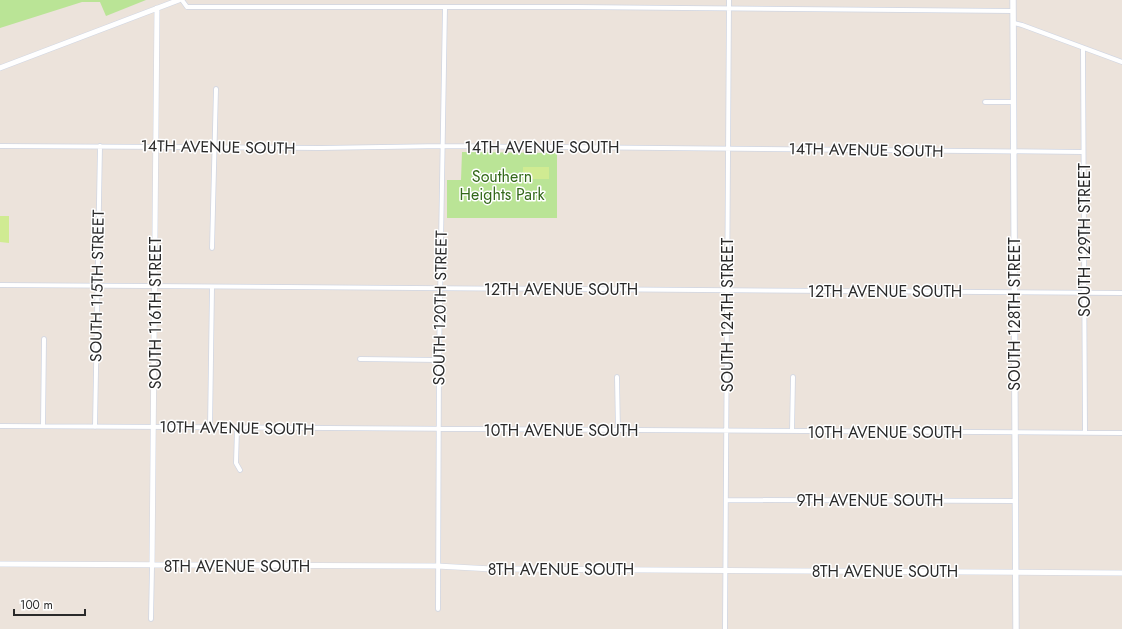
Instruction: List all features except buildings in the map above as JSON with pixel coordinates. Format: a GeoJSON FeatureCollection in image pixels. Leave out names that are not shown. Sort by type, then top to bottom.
{"type":"FeatureCollection","features":[{"type":"Feature","properties":{"kind":"main road","name":"SOUTH 128TH STREET"},"geometry":{"type":"LineString","coordinates":[[1013,0],[1016,629]]}},
{"type":"Feature","properties":{"kind":"street"},"geometry":{"type":"LineString","coordinates":[[0,68],[180,0],[187,7],[445,7],[1013,11]]}},
{"type":"Feature","properties":{"kind":"street","name":"SOUTH 124TH STREET"},"geometry":{"type":"LineString","coordinates":[[725,629],[729,0]]}},
{"type":"Feature","properties":{"kind":"street","name":"SOUTH 120TH STREET"},"geometry":{"type":"LineString","coordinates":[[438,610],[438,360],[441,288],[445,7]]}},
{"type":"Feature","properties":{"kind":"street","name":"SOUTH 116TH STREET"},"geometry":{"type":"LineString","coordinates":[[152,619],[157,8]]}},
{"type":"Feature","properties":{"kind":"street"},"geometry":{"type":"LineString","coordinates":[[1014,23],[1122,62]]}},
{"type":"Feature","properties":{"kind":"street","name":"SOUTH 129TH STREET"},"geometry":{"type":"LineString","coordinates":[[1082,48],[1085,432]]}},
{"type":"Feature","properties":{"kind":"street"},"geometry":{"type":"LineString","coordinates":[[212,248],[216,89]]}},
{"type":"Feature","properties":{"kind":"street"},"geometry":{"type":"LineString","coordinates":[[985,102],[1013,102]]}},
{"type":"Feature","properties":{"kind":"street","name":"14TH AVENUE SOUTH"},"geometry":{"type":"LineString","coordinates":[[0,146],[214,148],[443,146],[1083,152]]}},
{"type":"Feature","properties":{"kind":"street","name":"SOUTH 115TH STREET"},"geometry":{"type":"LineString","coordinates":[[95,427],[100,146]]}},
{"type":"Feature","properties":{"kind":"street","name":"12TH AVENUE SOUTH"},"geometry":{"type":"LineString","coordinates":[[0,285],[1122,293]]}},
{"type":"Feature","properties":{"kind":"street"},"geometry":{"type":"LineString","coordinates":[[210,428],[212,287]]}},
{"type":"Feature","properties":{"kind":"street"},"geometry":{"type":"LineString","coordinates":[[43,426],[44,338]]}},
{"type":"Feature","properties":{"kind":"street"},"geometry":{"type":"LineString","coordinates":[[360,359],[438,360]]}},
{"type":"Feature","properties":{"kind":"street"},"geometry":{"type":"LineString","coordinates":[[617,377],[618,430]]}},
{"type":"Feature","properties":{"kind":"street"},"geometry":{"type":"LineString","coordinates":[[792,431],[793,377]]}},
{"type":"Feature","properties":{"kind":"street","name":"10TH AVENUE SOUTH"},"geometry":{"type":"LineString","coordinates":[[0,426],[237,429],[727,430],[1122,433]]}},
{"type":"Feature","properties":{"kind":"street"},"geometry":{"type":"LineString","coordinates":[[237,429],[236,463],[240,470]]}},
{"type":"Feature","properties":{"kind":"street","name":"9TH AVENUE SOUTH"},"geometry":{"type":"LineString","coordinates":[[726,500],[1015,501]]}},
{"type":"Feature","properties":{"kind":"street","name":"8TH AVENUE SOUTH"},"geometry":{"type":"LineString","coordinates":[[0,564],[152,566],[437,566],[497,569],[1122,573]]}},
{"type":"Feature","properties":{"kind":"green space"},"geometry":{"type":"Polygon","coordinates":[[[0,0],[146,0],[106,16],[100,2],[82,2],[0,28],[0,0]]]}},
{"type":"Feature","properties":{"kind":"green space","name":"Southern Heights Park"},"geometry":{"type":"Polygon","coordinates":[[[462,152],[557,153],[557,218],[447,218],[447,180],[461,180],[462,152]]]}},
{"type":"Feature","properties":{"kind":"green space"},"geometry":{"type":"Polygon","coordinates":[[[523,167],[549,167],[549,179],[523,179],[523,167]]]}},
{"type":"Feature","properties":{"kind":"green space"},"geometry":{"type":"Polygon","coordinates":[[[0,216],[9,216],[9,243],[0,242],[0,216]]]}}]}
